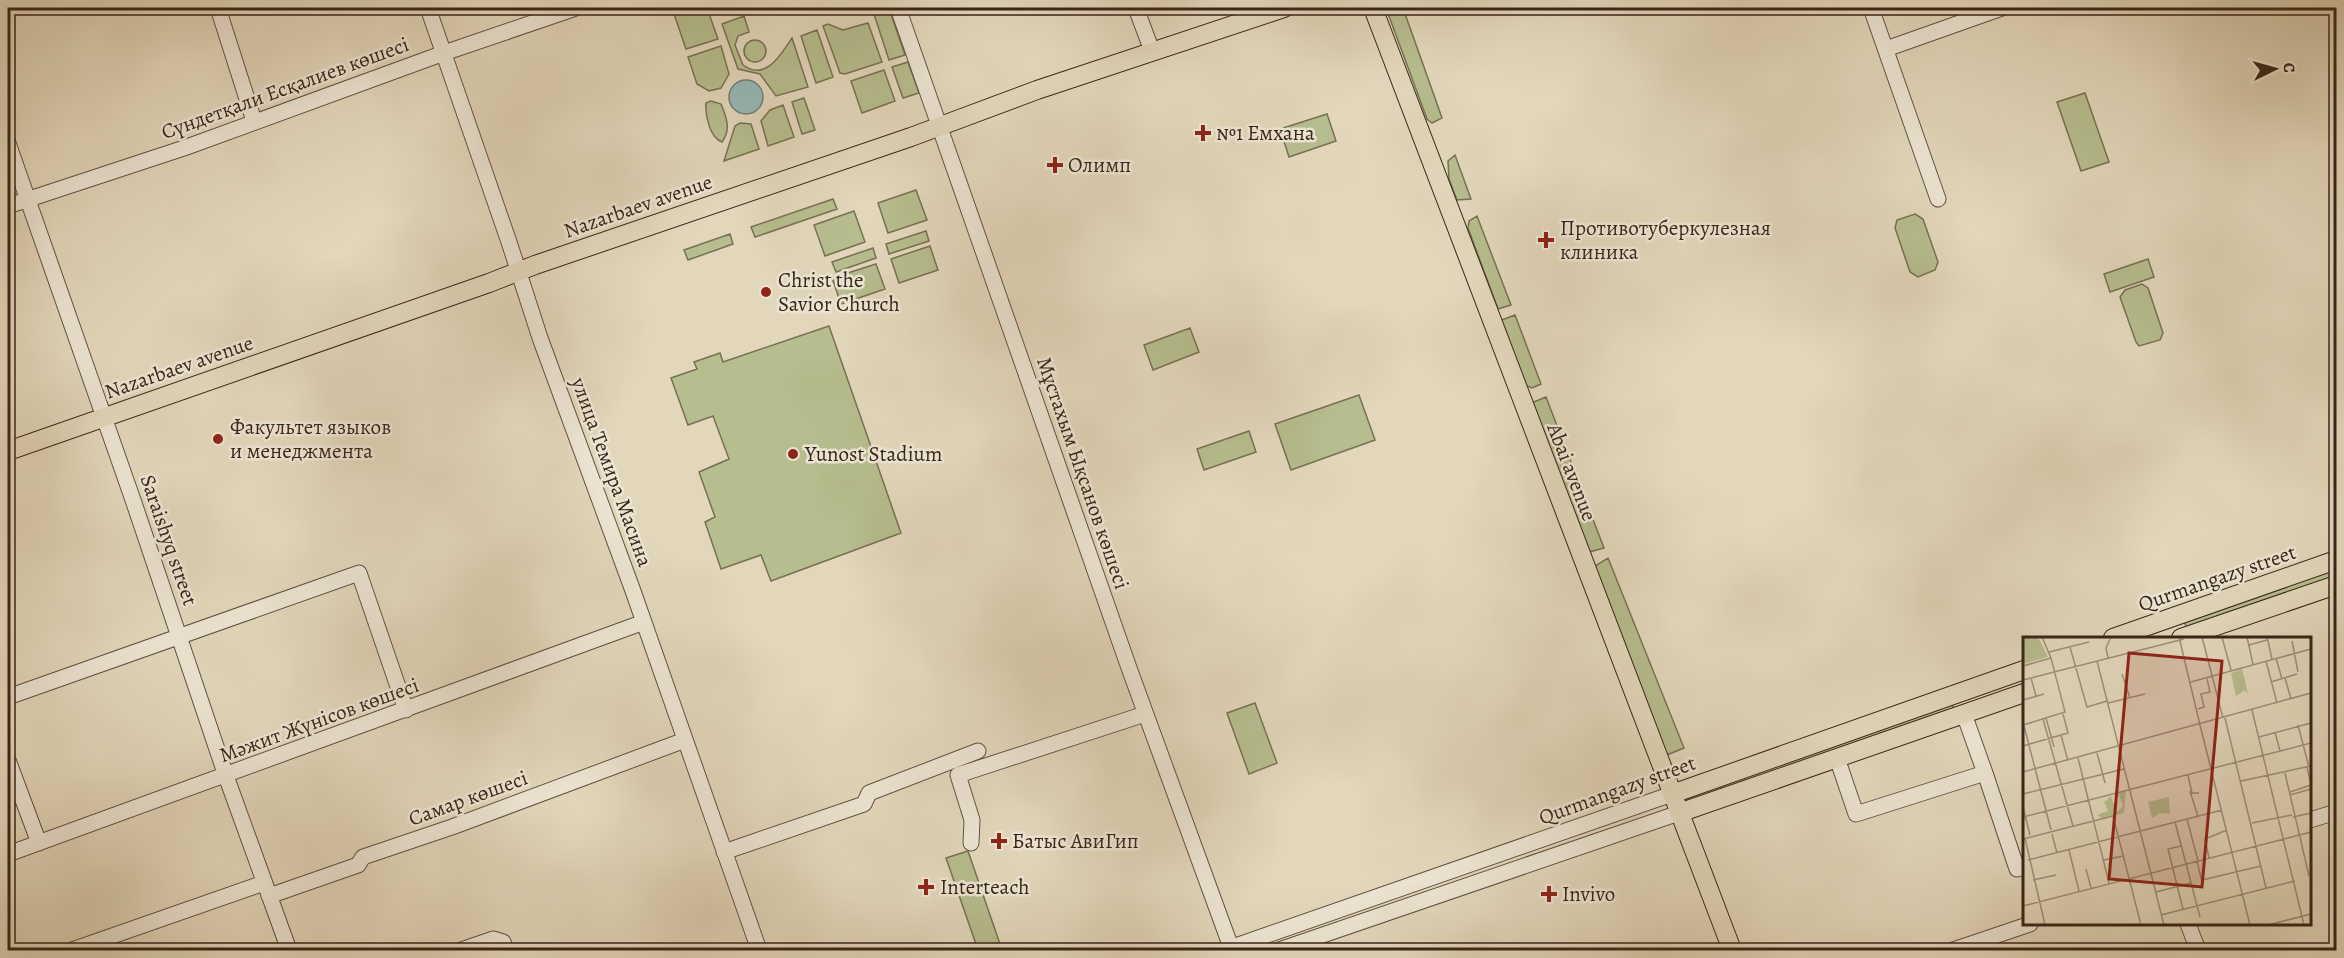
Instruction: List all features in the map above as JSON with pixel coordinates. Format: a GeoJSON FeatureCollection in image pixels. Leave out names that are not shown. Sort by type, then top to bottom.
{"type":"FeatureCollection","features":[{"type":"Feature","properties":{"kind":"main road","name":"Nazarbaev avenue"},"geometry":{"type":"LineString","coordinates":[[8,451],[940,127],[1037,90],[1284,8]]}},
{"type":"Feature","properties":{"kind":"main road","name":"Abai avenue"},"geometry":{"type":"LineString","coordinates":[[1372,8],[1732,951]]}},
{"type":"Feature","properties":{"kind":"main road","name":"Qurmangazy street"},"geometry":{"type":"LineString","coordinates":[[2119,637],[2337,560]]}},
{"type":"Feature","properties":{"kind":"main road"},"geometry":{"type":"LineString","coordinates":[[2184,637],[2337,585]]}},
{"type":"Feature","properties":{"kind":"main road"},"geometry":{"type":"LineString","coordinates":[[2175,617],[2181,637]]}},
{"type":"Feature","properties":{"kind":"main road","name":"Qurmangazy street"},"geometry":{"type":"LineString","coordinates":[[1672,794],[2023,671]]}},
{"type":"Feature","properties":{"kind":"main road"},"geometry":{"type":"LineString","coordinates":[[1957,693],[1964,714]]}},
{"type":"Feature","properties":{"kind":"main road","name":"Qurmangazy street"},"geometry":{"type":"LineString","coordinates":[[1679,813],[2023,694]]}},
{"type":"Feature","properties":{"kind":"street"},"geometry":{"type":"LineString","coordinates":[[218,8],[255,121]]}},
{"type":"Feature","properties":{"kind":"street","name":"улица Темира Масина"},"geometry":{"type":"LineString","coordinates":[[428,8],[540,338],[644,622],[759,951]]}},
{"type":"Feature","properties":{"kind":"street","name":"Сүндетқали Есқалиев көшесі"},"geometry":{"type":"LineString","coordinates":[[8,206],[184,148],[444,53],[576,8]]}},
{"type":"Feature","properties":{"kind":"street","name":"Мұстахым Ықсанов көшесі"},"geometry":{"type":"LineString","coordinates":[[898,8],[1229,950]]}},
{"type":"Feature","properties":{"kind":"street"},"geometry":{"type":"LineString","coordinates":[[1136,8],[1152,51]]}},
{"type":"Feature","properties":{"kind":"street"},"geometry":{"type":"LineString","coordinates":[[1871,8],[1938,199]]}},
{"type":"Feature","properties":{"kind":"street"},"geometry":{"type":"LineString","coordinates":[[1886,49],[2002,8]]}},
{"type":"Feature","properties":{"kind":"street","name":"Saraishyq street"},"geometry":{"type":"LineString","coordinates":[[8,143],[226,776],[289,951]]}},
{"type":"Feature","properties":{"kind":"street"},"geometry":{"type":"LineString","coordinates":[[8,697],[359,573],[406,710]]}},
{"type":"Feature","properties":{"kind":"street","name":"Мәжит Жүнісов көшесі"},"geometry":{"type":"LineString","coordinates":[[8,854],[644,622]]}},
{"type":"Feature","properties":{"kind":"street"},"geometry":{"type":"LineString","coordinates":[[971,843],[972,819],[958,776],[1145,714]]}},
{"type":"Feature","properties":{"kind":"street"},"geometry":{"type":"LineString","coordinates":[[1964,714],[2017,869],[2023,867]]}},
{"type":"Feature","properties":{"kind":"street","name":"Самар көшесі"},"geometry":{"type":"LineString","coordinates":[[74,950],[267,889],[358,865],[363,857],[452,827],[685,740]]}},
{"type":"Feature","properties":{"kind":"street"},"geometry":{"type":"LineString","coordinates":[[724,852],[864,804],[869,794],[978,752]]}},
{"type":"Feature","properties":{"kind":"street"},"geometry":{"type":"LineString","coordinates":[[1837,758],[1856,814],[1985,773]]}},
{"type":"Feature","properties":{"kind":"street"},"geometry":{"type":"LineString","coordinates":[[8,760],[39,843]]}},
{"type":"Feature","properties":{"kind":"street","name":"Qurmangazy street"},"geometry":{"type":"LineString","coordinates":[[1229,950],[1672,794]]}},
{"type":"Feature","properties":{"kind":"street"},"geometry":{"type":"LineString","coordinates":[[2311,820],[2337,812]]}},
{"type":"Feature","properties":{"kind":"street","name":"Qurmangazy street"},"geometry":{"type":"LineString","coordinates":[[1279,951],[1679,813]]}},
{"type":"Feature","properties":{"kind":"street"},"geometry":{"type":"LineString","coordinates":[[1953,951],[2027,925]]}},
{"type":"Feature","properties":{"kind":"street"},"geometry":{"type":"LineString","coordinates":[[2188,925],[2198,951]]}},
{"type":"Feature","properties":{"kind":"street"},"geometry":{"type":"LineString","coordinates":[[461,951],[493,939],[503,942],[506,951]]}},
{"type":"Feature","properties":{"kind":"green space"},"geometry":{"type":"Polygon","coordinates":[[[672,8],[707,8],[718,39],[686,49],[672,8]]]}},
{"type":"Feature","properties":{"kind":"green space"},"geometry":{"type":"Polygon","coordinates":[[[872,8],[890,11],[905,55],[889,60],[872,8]]]}},
{"type":"Feature","properties":{"kind":"green space"},"geometry":{"type":"Polygon","coordinates":[[[1386,8],[1403,8],[1442,118],[1432,123],[1427,119],[1386,8]]]}},
{"type":"Feature","properties":{"kind":"green space"},"geometry":{"type":"Polygon","coordinates":[[[744,16],[749,32],[738,36],[735,45],[743,65],[751,69],[766,68],[778,58],[792,38],[808,87],[776,96],[760,74],[738,69],[722,24],[744,16]]]}},
{"type":"Feature","properties":{"kind":"green space"},"geometry":{"type":"Polygon","coordinates":[[[868,23],[882,62],[845,74],[840,73],[823,26],[828,24],[843,30],[868,23]]]}},
{"type":"Feature","properties":{"kind":"green space"},"geometry":{"type":"Polygon","coordinates":[[[817,30],[833,77],[816,83],[801,36],[817,30]]]}},
{"type":"Feature","properties":{"kind":"green space"},"geometry":{"type":"Polygon","coordinates":[[[755,40],[763,43],[766,51],[763,59],[755,62],[747,59],[744,51],[747,43],[755,40]]]}},
{"type":"Feature","properties":{"kind":"green space"},"geometry":{"type":"Polygon","coordinates":[[[721,46],[729,74],[721,88],[709,91],[697,84],[688,57],[721,46]]]}},
{"type":"Feature","properties":{"kind":"green space"},"geometry":{"type":"Polygon","coordinates":[[[908,62],[919,93],[903,98],[892,67],[908,62]]]}},
{"type":"Feature","properties":{"kind":"green space"},"geometry":{"type":"Polygon","coordinates":[[[884,70],[895,101],[862,113],[851,81],[884,70]]]}},
{"type":"Feature","properties":{"kind":"green space"},"geometry":{"type":"Polygon","coordinates":[[[2085,93],[2109,162],[2081,171],[2057,102],[2085,93]]]}},
{"type":"Feature","properties":{"kind":"green space"},"geometry":{"type":"Polygon","coordinates":[[[804,98],[815,130],[802,134],[792,102],[804,98]]]}},
{"type":"Feature","properties":{"kind":"green space"},"geometry":{"type":"Polygon","coordinates":[[[711,101],[721,104],[726,119],[727,128],[722,142],[714,136],[707,120],[706,103],[711,101]]]}},
{"type":"Feature","properties":{"kind":"green space"},"geometry":{"type":"Polygon","coordinates":[[[783,105],[794,137],[768,146],[761,121],[770,110],[783,105]]]}},
{"type":"Feature","properties":{"kind":"green space"},"geometry":{"type":"Polygon","coordinates":[[[1327,114],[1336,141],[1289,157],[1280,129],[1327,114]]]}},
{"type":"Feature","properties":{"kind":"green space"},"geometry":{"type":"Polygon","coordinates":[[[740,123],[751,124],[759,149],[724,161],[735,126],[740,123]]]}},
{"type":"Feature","properties":{"kind":"green space"},"geometry":{"type":"Polygon","coordinates":[[[1455,155],[1471,199],[1457,200],[1449,179],[1448,161],[1455,155]]]}},
{"type":"Feature","properties":{"kind":"green space"},"geometry":{"type":"Polygon","coordinates":[[[916,190],[927,220],[888,233],[878,203],[916,190]]]}},
{"type":"Feature","properties":{"kind":"green space"},"geometry":{"type":"Polygon","coordinates":[[[833,199],[837,209],[755,237],[751,227],[833,199]]]}},
{"type":"Feature","properties":{"kind":"green space"},"geometry":{"type":"Polygon","coordinates":[[[854,211],[865,242],[825,256],[814,225],[854,211]]]}},
{"type":"Feature","properties":{"kind":"green space"},"geometry":{"type":"Polygon","coordinates":[[[1915,214],[1923,219],[1938,262],[1935,270],[1918,277],[1910,272],[1895,228],[1897,220],[1915,214]]]}},
{"type":"Feature","properties":{"kind":"green space"},"geometry":{"type":"Polygon","coordinates":[[[1477,216],[1511,305],[1498,309],[1468,228],[1469,221],[1477,216]]]}},
{"type":"Feature","properties":{"kind":"green space"},"geometry":{"type":"Polygon","coordinates":[[[926,231],[929,241],[889,254],[886,244],[926,231]]]}},
{"type":"Feature","properties":{"kind":"green space"},"geometry":{"type":"Polygon","coordinates":[[[730,234],[733,244],[688,260],[684,250],[730,234]]]}},
{"type":"Feature","properties":{"kind":"green space"},"geometry":{"type":"Polygon","coordinates":[[[930,246],[938,270],[899,283],[891,259],[930,246]]]}},
{"type":"Feature","properties":{"kind":"green space"},"geometry":{"type":"Polygon","coordinates":[[[873,248],[876,258],[836,272],[832,262],[873,248]]]}},
{"type":"Feature","properties":{"kind":"green space"},"geometry":{"type":"Polygon","coordinates":[[[2148,259],[2154,277],[2110,292],[2104,274],[2148,259]]]}},
{"type":"Feature","properties":{"kind":"green space"},"geometry":{"type":"Polygon","coordinates":[[[876,264],[885,289],[841,304],[832,278],[876,264]]]}},
{"type":"Feature","properties":{"kind":"green space"},"geometry":{"type":"Polygon","coordinates":[[[2142,284],[2148,288],[2163,333],[2160,340],[2139,346],[2120,297],[2125,290],[2142,284]]]}},
{"type":"Feature","properties":{"kind":"green space"},"geometry":{"type":"Polygon","coordinates":[[[1515,315],[1541,384],[1532,388],[1525,385],[1499,321],[1515,315]]]}},
{"type":"Feature","properties":{"kind":"green space"},"geometry":{"type":"Polygon","coordinates":[[[829,326],[901,533],[771,581],[761,555],[721,569],[705,522],[715,517],[699,472],[729,459],[713,416],[688,425],[671,378],[697,369],[694,362],[720,353],[723,362],[829,326]]]}},
{"type":"Feature","properties":{"kind":"green space"},"geometry":{"type":"Polygon","coordinates":[[[1190,328],[1199,352],[1153,370],[1144,345],[1190,328]]]}},
{"type":"Feature","properties":{"kind":"green space"},"geometry":{"type":"Polygon","coordinates":[[[1359,395],[1375,440],[1291,470],[1275,424],[1359,395]]]}},
{"type":"Feature","properties":{"kind":"green space"},"geometry":{"type":"Polygon","coordinates":[[[1546,397],[1604,548],[1589,552],[1529,404],[1546,397]]]}},
{"type":"Feature","properties":{"kind":"green space"},"geometry":{"type":"Polygon","coordinates":[[[1249,431],[1256,452],[1204,470],[1197,449],[1249,431]]]}},
{"type":"Feature","properties":{"kind":"green space"},"geometry":{"type":"Polygon","coordinates":[[[1608,558],[1684,748],[1667,755],[1595,566],[1608,558]]]}},
{"type":"Feature","properties":{"kind":"green space"},"geometry":{"type":"Polygon","coordinates":[[[2336,566],[2336,576],[2187,630],[2184,620],[2336,566]]]}},
{"type":"Feature","properties":{"kind":"green space"},"geometry":{"type":"Polygon","coordinates":[[[1255,703],[1277,763],[1249,774],[1227,713],[1255,703]]]}},
{"type":"Feature","properties":{"kind":"green space"},"geometry":{"type":"Polygon","coordinates":[[[1952,703],[1954,710],[1722,791],[1720,784],[1952,703]]]}},
{"type":"Feature","properties":{"kind":"green space"},"geometry":{"type":"Polygon","coordinates":[[[968,851],[1002,950],[978,950],[946,858],[968,851]]]}},
{"type":"Feature","properties":{"kind":"water"},"geometry":{"type":"Polygon","coordinates":[[[746,80],[758,85],[763,97],[758,109],[746,114],[734,109],[729,97],[734,85],[746,80]]]}},
{"type":"Feature","properties":{"kind":"place","name":"№1 Емхана"},"geometry":{"type":"Point","coordinates":[1203,133]}},
{"type":"Feature","properties":{"kind":"place","name":"Олимп"},"geometry":{"type":"Point","coordinates":[1055,165]}},
{"type":"Feature","properties":{"kind":"place","name":"Противотуберкулезная клиника"},"geometry":{"type":"Point","coordinates":[1546,240]}},
{"type":"Feature","properties":{"kind":"place","name":"Christ the Savior Church"},"geometry":{"type":"Point","coordinates":[766,292]}},
{"type":"Feature","properties":{"kind":"place","name":"Факультет языков и менеджмента"},"geometry":{"type":"Point","coordinates":[218,439]}},
{"type":"Feature","properties":{"kind":"place","name":"Yunost Stadium"},"geometry":{"type":"Point","coordinates":[793,454]}},
{"type":"Feature","properties":{"kind":"place","name":"Батыс АвиГип"},"geometry":{"type":"Point","coordinates":[999,841]}},
{"type":"Feature","properties":{"kind":"place","name":"Interteach"},"geometry":{"type":"Point","coordinates":[926,887]}},
{"type":"Feature","properties":{"kind":"place","name":"Invivo"},"geometry":{"type":"Point","coordinates":[1549,894]}}]}
